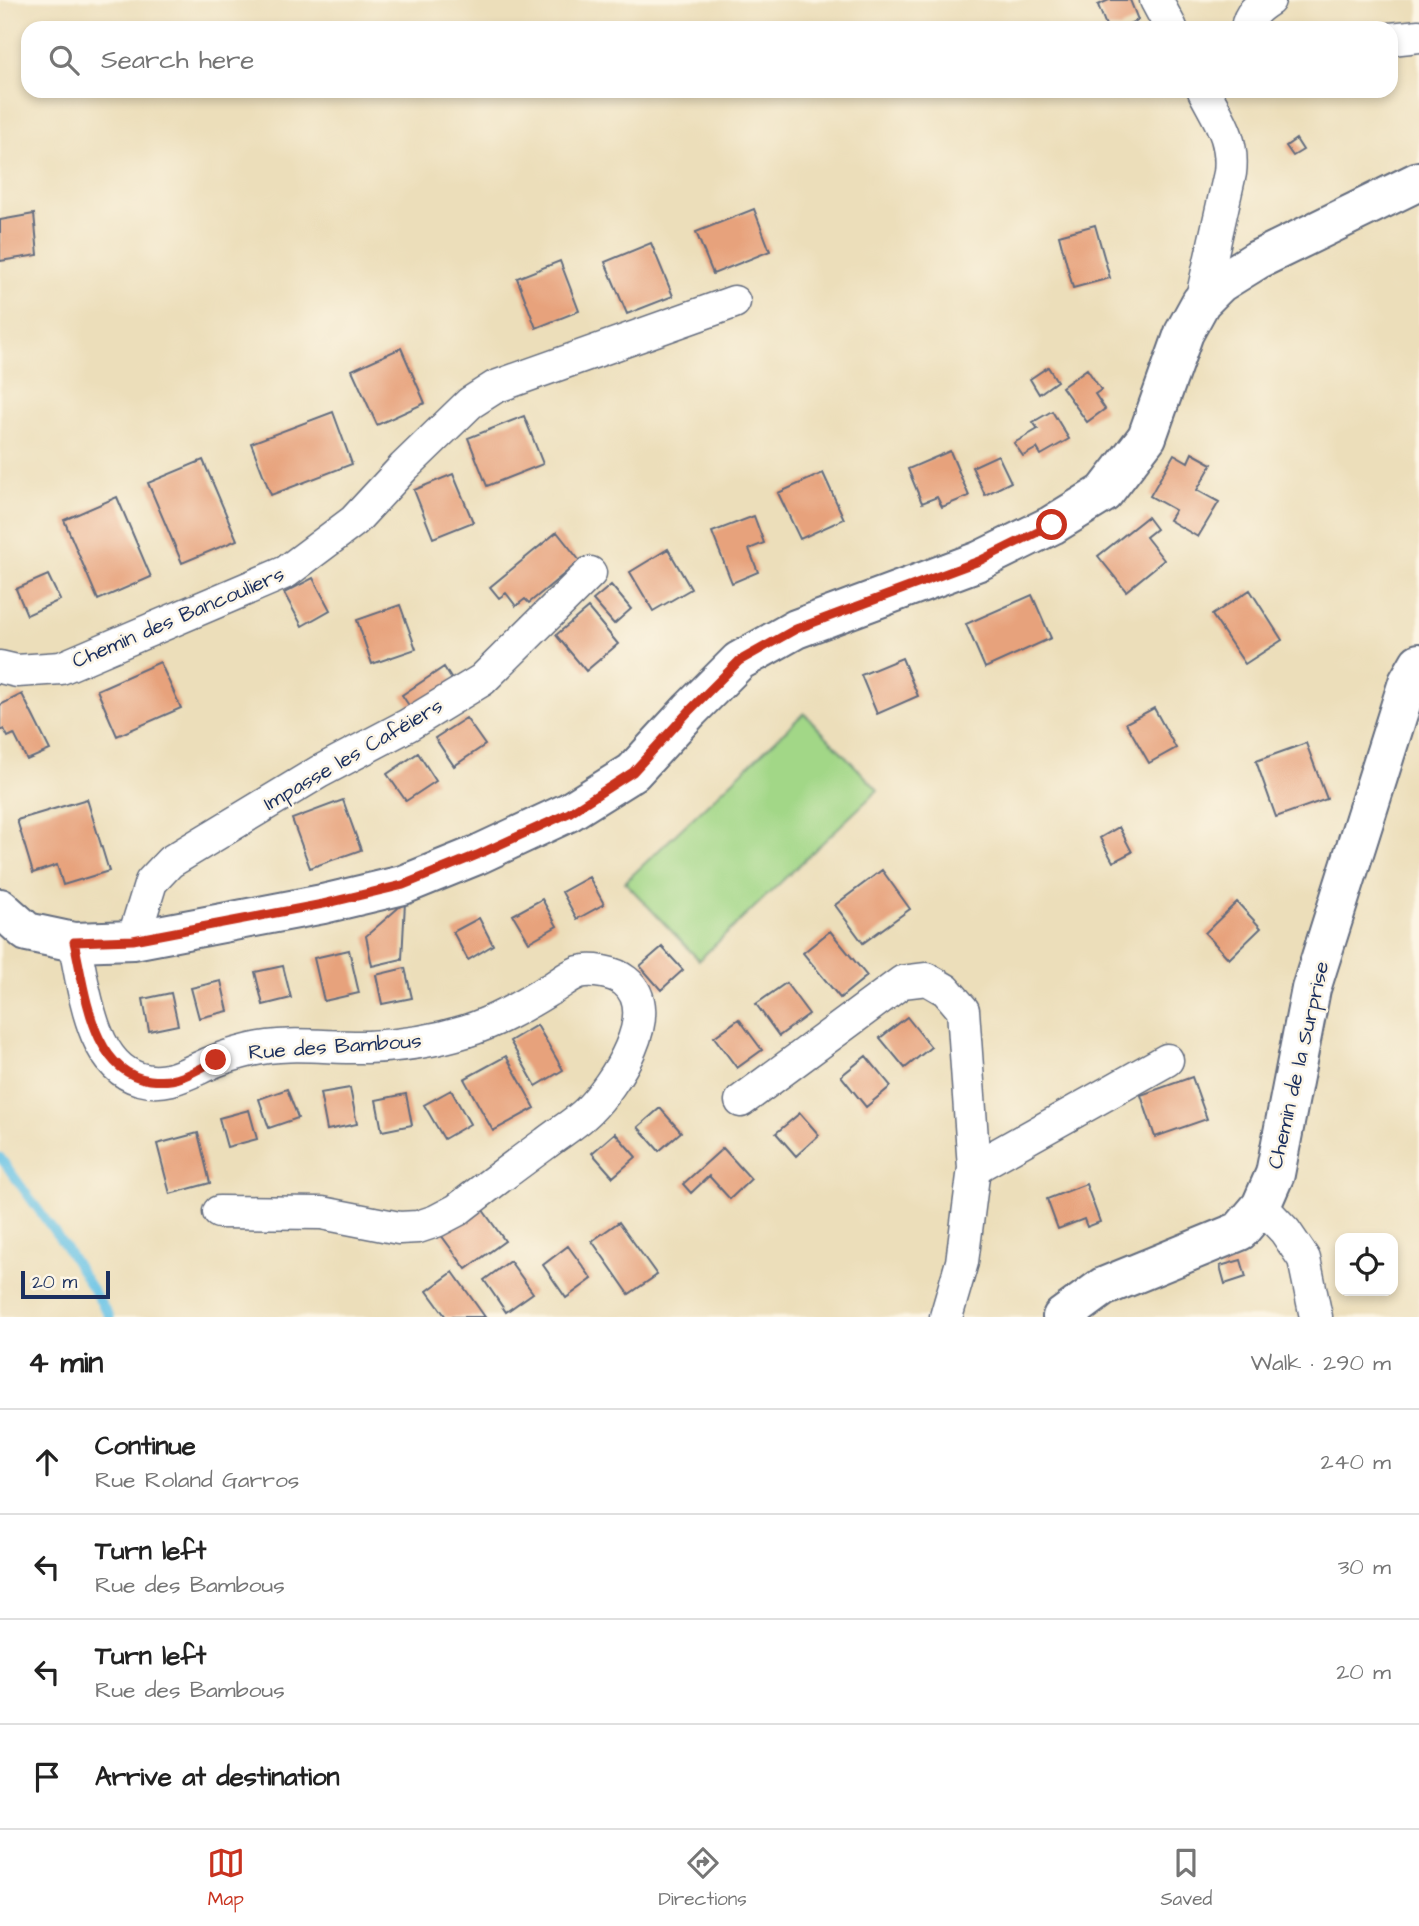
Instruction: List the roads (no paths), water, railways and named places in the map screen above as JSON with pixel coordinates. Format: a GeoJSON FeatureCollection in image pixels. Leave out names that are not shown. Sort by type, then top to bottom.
{"type":"FeatureCollection","features":[{"type":"Feature","properties":{"kind":"main road"},"geometry":{"type":"LineString","coordinates":[[0,908],[27,932],[74,942],[133,940],[323,904],[403,885],[569,813],[633,772],[739,661],[796,629],[979,561],[1052,525],[1104,493],[1147,436],[1184,333],[1201,302],[1220,283],[1256,260],[1419,181]]}},
{"type":"Feature","properties":{"kind":"main road","name":"Chemin de la Surprise"},"geometry":{"type":"LineString","coordinates":[[1062,1317],[1103,1287],[1240,1231],[1261,1206],[1275,1174],[1311,989],[1408,682],[1419,663]]}},
{"type":"Feature","properties":{"kind":"street"},"geometry":{"type":"LineString","coordinates":[[1156,0],[1167,21]]}},
{"type":"Feature","properties":{"kind":"street"},"geometry":{"type":"LineString","coordinates":[[1248,21],[1256,9],[1269,0]]}},
{"type":"Feature","properties":{"kind":"street"},"geometry":{"type":"LineString","coordinates":[[1398,38],[1419,36]]}},
{"type":"Feature","properties":{"kind":"street"},"geometry":{"type":"LineString","coordinates":[[1201,302],[1232,155],[1227,136],[1208,98]]}},
{"type":"Feature","properties":{"kind":"street","name":"Chemin des Bancouliers"},"geometry":{"type":"LineString","coordinates":[[0,667],[17,670],[61,668],[286,572],[354,521],[404,467],[470,403],[495,387],[734,302]]}},
{"type":"Feature","properties":{"kind":"street","name":"Impasse les Caféiers"},"geometry":{"type":"LineString","coordinates":[[133,940],[151,882],[170,862],[319,772],[408,725],[482,680],[590,573]]}},
{"type":"Feature","properties":{"kind":"street","name":"Rue des Bambous"},"geometry":{"type":"LineString","coordinates":[[74,942],[94,1029],[109,1056],[125,1072],[140,1079],[160,1081],[180,1078],[216,1060],[255,1049],[275,1046],[367,1047],[408,1044],[467,1031],[514,1011],[579,972],[612,974],[626,981],[635,997],[639,1013],[637,1031],[629,1052],[609,1085],[588,1111],[457,1210],[436,1221],[418,1227],[399,1228],[322,1213],[219,1213]]}},
{"type":"Feature","properties":{"kind":"street"},"geometry":{"type":"LineString","coordinates":[[741,1101],[902,982],[927,979],[946,990],[963,1010],[974,1168],[962,1262],[946,1317]]}},
{"type":"Feature","properties":{"kind":"street"},"geometry":{"type":"LineString","coordinates":[[974,1168],[1167,1060]]}},
{"type":"Feature","properties":{"kind":"street"},"geometry":{"type":"LineString","coordinates":[[1261,1206],[1285,1231],[1304,1259],[1316,1317]]}},
{"type":"Feature","properties":{"kind":"waterway"},"geometry":{"type":"LineString","coordinates":[[0,1157],[64,1245],[110,1317]]}}]}
